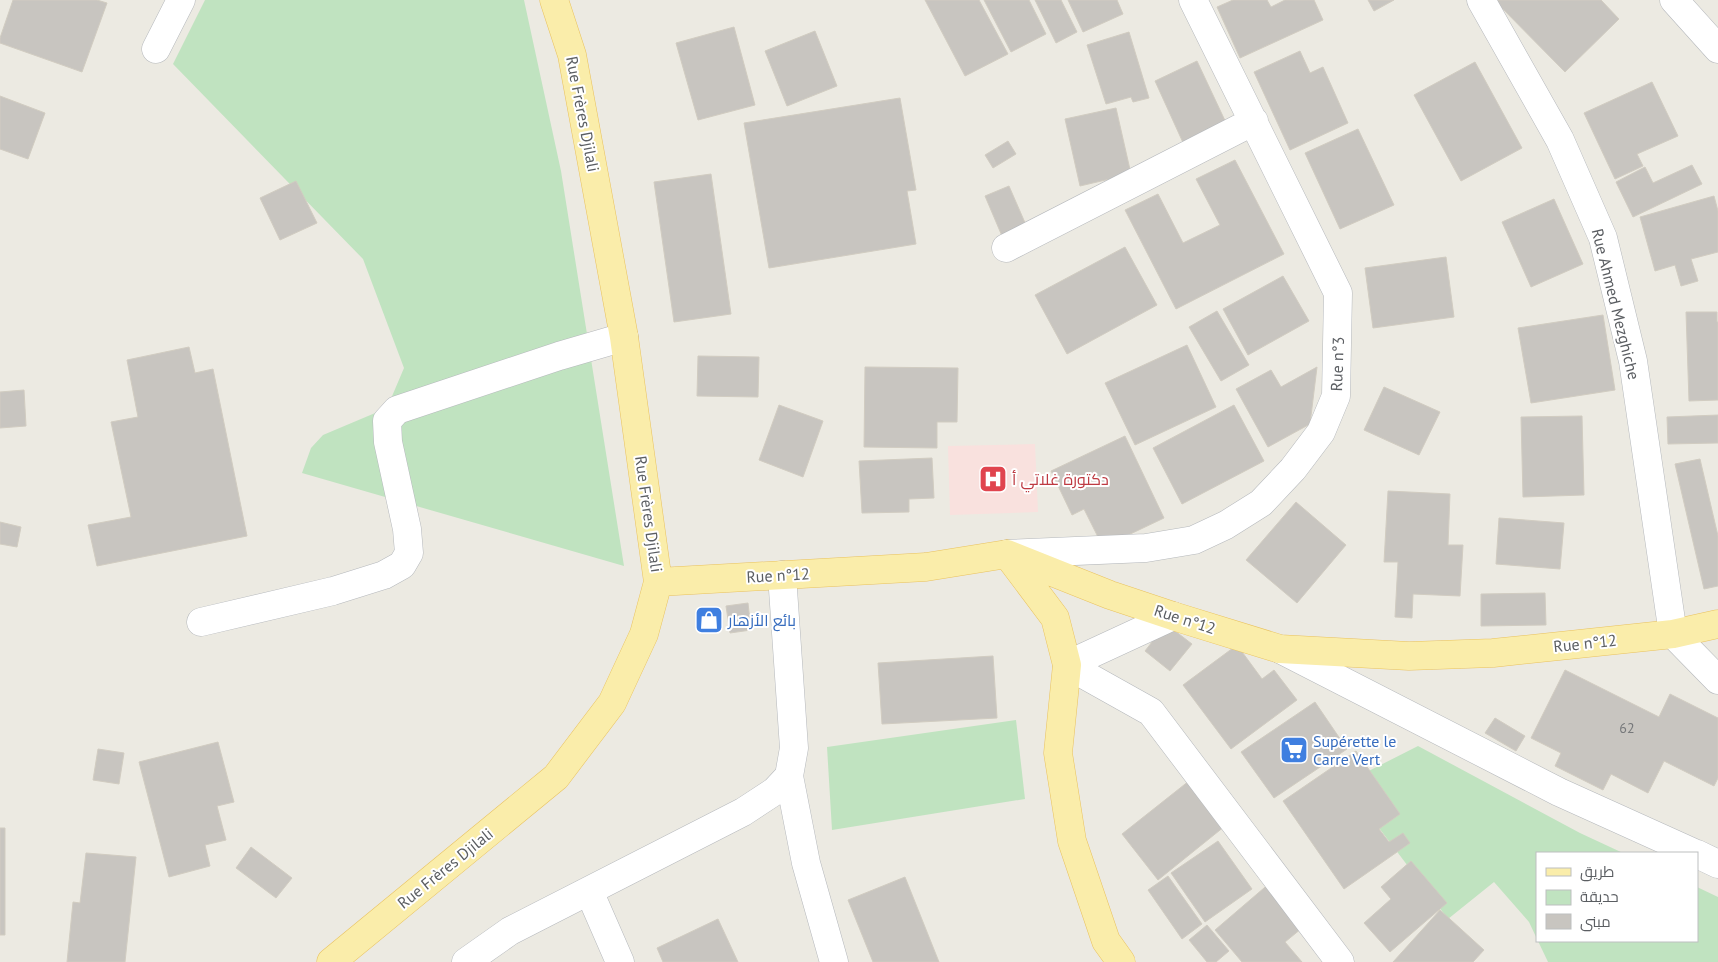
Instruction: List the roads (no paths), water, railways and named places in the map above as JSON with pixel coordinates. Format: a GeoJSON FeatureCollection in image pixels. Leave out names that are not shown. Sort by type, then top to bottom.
{"type":"FeatureCollection","features":[{"type":"Feature","properties":{"kind":"main road","name":"Rue Frères Djilali"},"geometry":{"type":"LineString","coordinates":[[331,962],[556,777],[612,703],[644,634],[658,582],[624,337],[572,55],[554,0]]}},
{"type":"Feature","properties":{"kind":"main road","name":"Rue n°12"},"geometry":{"type":"LineString","coordinates":[[658,582],[926,567],[1007,554],[1110,595],[1280,649],[1410,656],[1484,653],[1673,634],[1718,624]]}},
{"type":"Feature","properties":{"kind":"main road"},"geometry":{"type":"LineString","coordinates":[[1007,554],[1055,618],[1067,665],[1058,753],[1072,841],[1106,941],[1121,962]]}},
{"type":"Feature","properties":{"kind":"street"},"geometry":{"type":"LineString","coordinates":[[156,49],[180,0]]}},
{"type":"Feature","properties":{"kind":"street","name":"Rue n°3"},"geometry":{"type":"LineString","coordinates":[[1007,554],[1146,548],[1194,540],[1226,524],[1260,503],[1293,469],[1321,432],[1336,396],[1338,293],[1193,0]]}},
{"type":"Feature","properties":{"kind":"street","name":"Rue Ahmed Mezghiche"},"geometry":{"type":"LineString","coordinates":[[1481,0],[1560,140],[1603,238],[1633,362],[1673,634]]}},
{"type":"Feature","properties":{"kind":"street"},"geometry":{"type":"LineString","coordinates":[[1674,0],[1718,49]]}},
{"type":"Feature","properties":{"kind":"street"},"geometry":{"type":"LineString","coordinates":[[1006,248],[1254,121]]}},
{"type":"Feature","properties":{"kind":"street"},"geometry":{"type":"LineString","coordinates":[[201,622],[333,591],[384,575],[402,565],[409,553],[406,529],[388,442],[387,420],[397,410],[559,356],[624,337]]}},
{"type":"Feature","properties":{"kind":"street"},"geometry":{"type":"LineString","coordinates":[[782,575],[794,748],[789,776],[806,863],[834,962]]}},
{"type":"Feature","properties":{"kind":"street"},"geometry":{"type":"LineString","coordinates":[[1067,665],[1174,616]]}},
{"type":"Feature","properties":{"kind":"street"},"geometry":{"type":"LineString","coordinates":[[1673,634],[1718,680]]}},
{"type":"Feature","properties":{"kind":"street"},"geometry":{"type":"LineString","coordinates":[[1280,649],[1559,792],[1691,852]]}},
{"type":"Feature","properties":{"kind":"street"},"geometry":{"type":"LineString","coordinates":[[1067,665],[1151,712],[1340,962]]}},
{"type":"Feature","properties":{"kind":"street"},"geometry":{"type":"LineString","coordinates":[[466,962],[510,931],[742,812],[775,791],[789,776]]}},
{"type":"Feature","properties":{"kind":"street"},"geometry":{"type":"LineString","coordinates":[[1698,855],[1718,864]]}},
{"type":"Feature","properties":{"kind":"street"},"geometry":{"type":"LineString","coordinates":[[589,890],[620,962]]}},
{"type":"Feature","properties":{"kind":"place","name":"دكتورة غلاتي أ"},"geometry":{"type":"Point","coordinates":[993,479]}},
{"type":"Feature","properties":{"kind":"place","name":"بائع الأزهار"},"geometry":{"type":"Point","coordinates":[709,620]}},
{"type":"Feature","properties":{"kind":"place","name":"Supérette le Carre Vert"},"geometry":{"type":"Point","coordinates":[1294,750]}}]}
